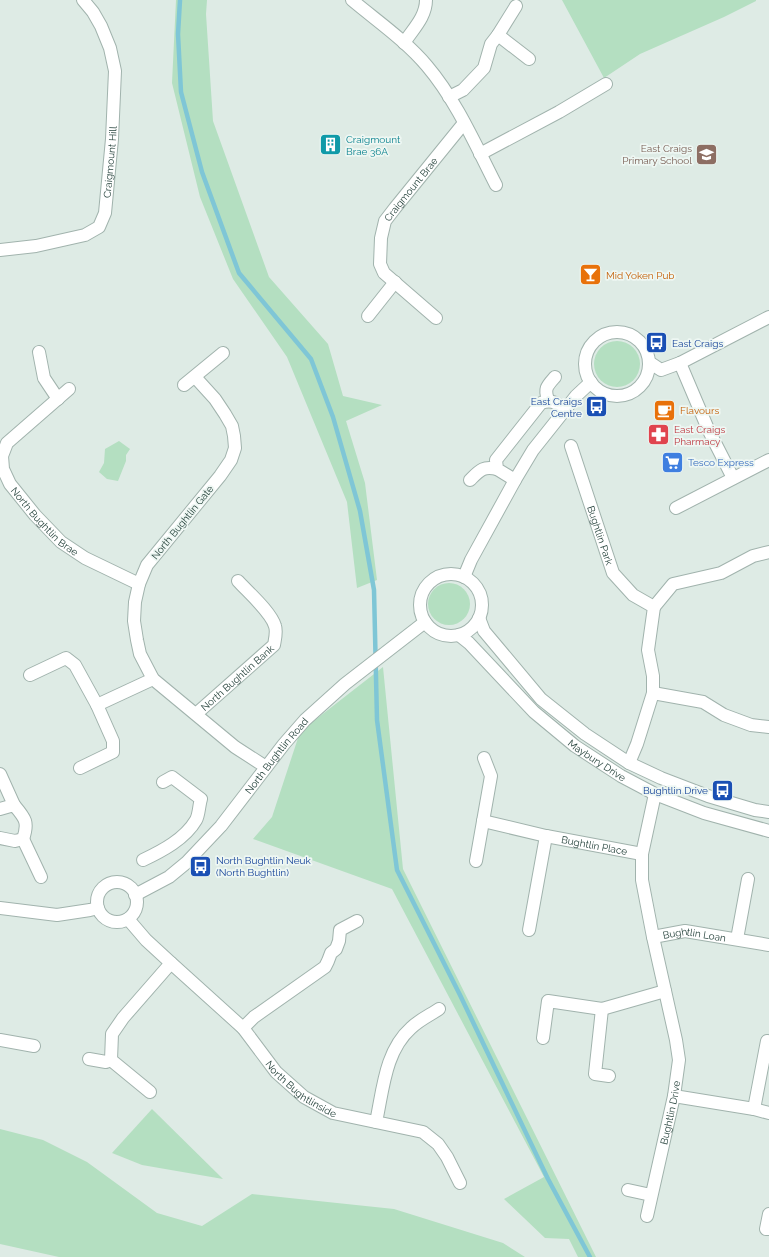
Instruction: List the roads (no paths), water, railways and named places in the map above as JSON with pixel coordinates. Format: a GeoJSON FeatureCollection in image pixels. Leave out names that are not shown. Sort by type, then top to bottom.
{"type":"FeatureCollection","features":[{"type":"Feature","properties":{"kind":"street","name":"Craigmount Hill"},"geometry":{"type":"LineString","coordinates":[[0,250],[36,246],[85,235],[99,227],[105,213],[112,140],[115,71],[110,48],[101,26],[93,12],[83,0]]}},
{"type":"Feature","properties":{"kind":"street"},"geometry":{"type":"LineString","coordinates":[[352,0],[404,43],[427,65],[439,80],[496,186]]}},
{"type":"Feature","properties":{"kind":"street"},"geometry":{"type":"LineString","coordinates":[[404,43],[423,17],[426,8],[426,0]]}},
{"type":"Feature","properties":{"kind":"street"},"geometry":{"type":"LineString","coordinates":[[449,97],[463,90],[484,68],[491,44],[516,6]]}},
{"type":"Feature","properties":{"kind":"street"},"geometry":{"type":"LineString","coordinates":[[498,35],[529,59]]}},
{"type":"Feature","properties":{"kind":"street"},"geometry":{"type":"LineString","coordinates":[[480,154],[560,112],[606,84]]}},
{"type":"Feature","properties":{"kind":"street","name":"Craigmount Brae"},"geometry":{"type":"LineString","coordinates":[[436,318],[384,273],[380,264],[381,238],[385,221],[429,165],[464,124]]}},
{"type":"Feature","properties":{"kind":"street"},"geometry":{"type":"LineString","coordinates":[[368,316],[395,282]]}},
{"type":"Feature","properties":{"kind":"street"},"geometry":{"type":"LineString","coordinates":[[649,362],[661,370],[680,363],[769,317]]}},
{"type":"Feature","properties":{"kind":"street"},"geometry":{"type":"LineString","coordinates":[[616,331],[625,332],[635,336],[642,343],[647,352],[649,362],[648,372],[644,382],[637,389],[628,394],[618,396],[607,394],[598,390],[591,382],[586,373],[585,363],[587,353],[599,337],[616,331]]}},
{"type":"Feature","properties":{"kind":"street"},"geometry":{"type":"LineString","coordinates":[[39,352],[44,378],[58,399]]}},
{"type":"Feature","properties":{"kind":"street"},"geometry":{"type":"LineString","coordinates":[[184,385],[223,353]]}},
{"type":"Feature","properties":{"kind":"street"},"geometry":{"type":"LineString","coordinates":[[680,363],[708,429],[733,478]]}},
{"type":"Feature","properties":{"kind":"street","name":"North Bughtlin Gate"},"geometry":{"type":"LineString","coordinates":[[195,377],[215,399],[225,414],[233,431],[235,448],[231,460],[205,495],[147,565],[139,584],[135,602],[134,621],[137,640],[140,654],[153,679],[235,748],[266,767]]}},
{"type":"Feature","properties":{"kind":"street"},"geometry":{"type":"LineString","coordinates":[[548,400],[546,387],[554,377]]}},
{"type":"Feature","properties":{"kind":"street"},"geometry":{"type":"LineString","coordinates":[[464,577],[471,560],[533,450],[576,396],[591,382]]}},
{"type":"Feature","properties":{"kind":"street","name":"North Bughtlin Brae"},"geometry":{"type":"LineString","coordinates":[[69,389],[7,443],[2,456],[4,470],[10,484],[61,542],[85,558],[139,584]]}},
{"type":"Feature","properties":{"kind":"street"},"geometry":{"type":"LineString","coordinates":[[497,469],[496,460],[502,451],[541,403],[548,400],[557,403],[565,409]]}},
{"type":"Feature","properties":{"kind":"street","name":"Bughtlin Park"},"geometry":{"type":"LineString","coordinates":[[570,446],[613,573],[633,595],[654,607]]}},
{"type":"Feature","properties":{"kind":"street"},"geometry":{"type":"LineString","coordinates":[[676,508],[769,460]]}},
{"type":"Feature","properties":{"kind":"street"},"geometry":{"type":"LineString","coordinates":[[470,480],[480,470],[488,467],[497,469],[515,480]]}},
{"type":"Feature","properties":{"kind":"street"},"geometry":{"type":"LineString","coordinates":[[629,762],[637,744],[653,693],[653,676],[648,650],[654,607],[673,584],[721,573],[753,556],[769,552]]}},
{"type":"Feature","properties":{"kind":"street"},"geometry":{"type":"LineString","coordinates":[[453,574],[464,577],[474,584],[480,595],[482,607],[479,618],[474,626],[467,632],[459,635],[446,636],[435,632],[425,622],[421,613],[420,601],[424,590],[431,582],[441,576],[453,574]]}},
{"type":"Feature","properties":{"kind":"street","name":"North Bughtlin Bank"},"geometry":{"type":"LineString","coordinates":[[196,714],[274,645],[276,635],[275,627],[271,618],[238,581]]}},
{"type":"Feature","properties":{"kind":"street","name":"Maybury Drive"},"geometry":{"type":"LineString","coordinates":[[479,618],[484,631],[541,698],[585,734],[629,762],[661,778],[708,796],[755,810],[769,812]]}},
{"type":"Feature","properties":{"kind":"street","name":"North Bughtlin Road"},"geometry":{"type":"LineString","coordinates":[[135,895],[170,878],[199,851],[221,826],[284,744],[305,720],[345,684],[425,622]]}},
{"type":"Feature","properties":{"kind":"street","name":"Maybury Drive"},"geometry":{"type":"LineString","coordinates":[[459,635],[469,643],[534,712],[575,746],[620,776],[655,794],[704,813],[769,831]]}},
{"type":"Feature","properties":{"kind":"street"},"geometry":{"type":"LineString","coordinates":[[30,676],[66,658],[76,665],[97,705],[113,741],[113,752],[80,768]]}},
{"type":"Feature","properties":{"kind":"street"},"geometry":{"type":"LineString","coordinates":[[97,705],[153,679]]}},
{"type":"Feature","properties":{"kind":"street"},"geometry":{"type":"LineString","coordinates":[[653,693],[703,702],[724,715],[751,725],[769,727]]}},
{"type":"Feature","properties":{"kind":"street"},"geometry":{"type":"LineString","coordinates":[[476,861],[491,776],[484,758]]}},
{"type":"Feature","properties":{"kind":"street"},"geometry":{"type":"LineString","coordinates":[[0,774],[14,805],[24,816],[26,829],[23,839],[41,877]]}},
{"type":"Feature","properties":{"kind":"street"},"geometry":{"type":"LineString","coordinates":[[143,860],[164,850],[182,836],[196,820],[201,799],[172,777],[163,782]]}},
{"type":"Feature","properties":{"kind":"street","name":"Bughtlin Drive"},"geometry":{"type":"LineString","coordinates":[[647,1216],[674,1096],[679,1060],[676,1040],[652,937],[642,880],[642,854],[655,794]]}},
{"type":"Feature","properties":{"kind":"street"},"geometry":{"type":"LineString","coordinates":[[0,809],[14,805]]}},
{"type":"Feature","properties":{"kind":"street","name":"Bughtlin Place"},"geometry":{"type":"LineString","coordinates":[[483,821],[546,836],[642,854]]}},
{"type":"Feature","properties":{"kind":"street"},"geometry":{"type":"LineString","coordinates":[[182,836],[199,851]]}},
{"type":"Feature","properties":{"kind":"street"},"geometry":{"type":"LineString","coordinates":[[529,930],[546,836]]}},
{"type":"Feature","properties":{"kind":"street"},"geometry":{"type":"LineString","coordinates":[[0,838],[15,841],[23,839]]}},
{"type":"Feature","properties":{"kind":"street","name":"Bughtlin Loan"},"geometry":{"type":"LineString","coordinates":[[737,939],[748,879]]}},
{"type":"Feature","properties":{"kind":"street"},"geometry":{"type":"LineString","coordinates":[[118,882],[125,884],[131,888],[135,895],[136,907],[133,913],[128,919],[120,922],[104,917],[98,908],[98,897],[102,889],[108,884],[118,882]]}},
{"type":"Feature","properties":{"kind":"street"},"geometry":{"type":"LineString","coordinates":[[0,908],[57,915],[98,908]]}},
{"type":"Feature","properties":{"kind":"street","name":"North Bughtlinside"},"geometry":{"type":"LineString","coordinates":[[128,919],[146,940],[170,963],[243,1028],[276,1072],[304,1097],[333,1113],[422,1132],[438,1144],[447,1157],[460,1183]]}},
{"type":"Feature","properties":{"kind":"street"},"geometry":{"type":"LineString","coordinates":[[243,1028],[254,1016],[325,967],[331,953],[337,945],[340,930],[357,921]]}},
{"type":"Feature","properties":{"kind":"street","name":"Bughtlin Loan"},"geometry":{"type":"LineString","coordinates":[[652,937],[685,931],[769,945]]}},
{"type":"Feature","properties":{"kind":"street"},"geometry":{"type":"LineString","coordinates":[[150,1092],[112,1060],[112,1034],[123,1018],[170,963]]}},
{"type":"Feature","properties":{"kind":"street"},"geometry":{"type":"LineString","coordinates":[[543,1038],[543,999],[602,1009],[665,991]]}},
{"type":"Feature","properties":{"kind":"street"},"geometry":{"type":"LineString","coordinates":[[376,1122],[387,1069],[396,1046],[411,1027],[439,1009]]}},
{"type":"Feature","properties":{"kind":"street"},"geometry":{"type":"LineString","coordinates":[[602,1009],[595,1074],[609,1076]]}},
{"type":"Feature","properties":{"kind":"street"},"geometry":{"type":"LineString","coordinates":[[0,1040],[34,1046]]}},
{"type":"Feature","properties":{"kind":"street"},"geometry":{"type":"LineString","coordinates":[[754,1109],[766,1041]]}},
{"type":"Feature","properties":{"kind":"street"},"geometry":{"type":"LineString","coordinates":[[89,1059],[106,1062],[112,1060]]}},
{"type":"Feature","properties":{"kind":"street"},"geometry":{"type":"LineString","coordinates":[[674,1096],[754,1109],[769,1113]]}},
{"type":"Feature","properties":{"kind":"street"},"geometry":{"type":"LineString","coordinates":[[628,1190],[651,1195]]}},
{"type":"Feature","properties":{"kind":"street"},"geometry":{"type":"LineString","coordinates":[[769,1214],[766,1229],[769,1229]]}},
{"type":"Feature","properties":{"kind":"waterway"},"geometry":{"type":"LineString","coordinates":[[180,0],[178,34],[181,92],[202,172],[239,273],[311,359],[333,417],[360,511],[374,590],[377,720],[397,870],[460,995],[548,1179],[590,1257]]}},
{"type":"Feature","properties":{"kind":"place","name":"Craigmount Brae 36A"},"geometry":{"type":"Point","coordinates":[331,145]}},
{"type":"Feature","properties":{"kind":"place","name":"East Craigs Primary School"},"geometry":{"type":"Point","coordinates":[707,154]}},
{"type":"Feature","properties":{"kind":"place","name":"Mid Yoken Pub"},"geometry":{"type":"Point","coordinates":[591,275]}},
{"type":"Feature","properties":{"kind":"place","name":"East Craigs"},"geometry":{"type":"Point","coordinates":[656,343]}},
{"type":"Feature","properties":{"kind":"place","name":"East Craigs Centre"},"geometry":{"type":"Point","coordinates":[597,407]}},
{"type":"Feature","properties":{"kind":"place","name":"Flavours"},"geometry":{"type":"Point","coordinates":[665,410]}},
{"type":"Feature","properties":{"kind":"place","name":"East Craigs Pharmacy"},"geometry":{"type":"Point","coordinates":[658,435]}},
{"type":"Feature","properties":{"kind":"place","name":"Tesco Express"},"geometry":{"type":"Point","coordinates":[672,462]}},
{"type":"Feature","properties":{"kind":"place","name":"Bughtlin Drive"},"geometry":{"type":"Point","coordinates":[723,790]}},
{"type":"Feature","properties":{"kind":"place","name":"North Bughtlin Neuk (North Bughtlin)"},"geometry":{"type":"Point","coordinates":[201,866]}}]}
